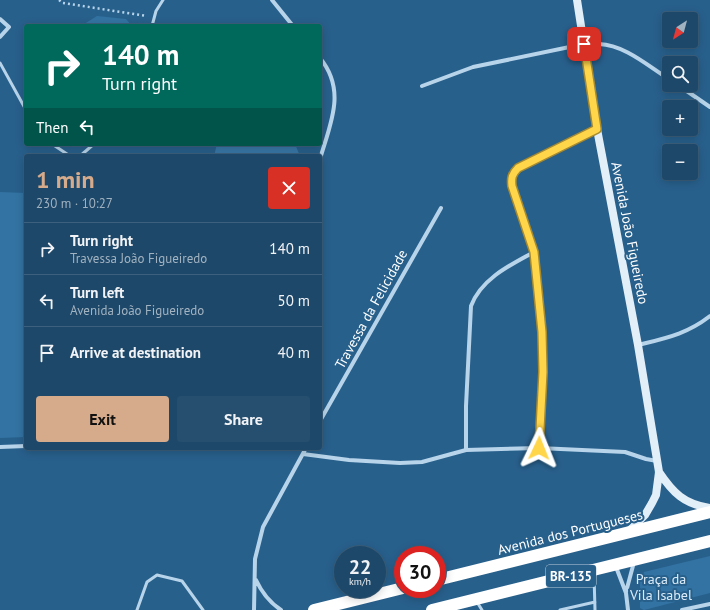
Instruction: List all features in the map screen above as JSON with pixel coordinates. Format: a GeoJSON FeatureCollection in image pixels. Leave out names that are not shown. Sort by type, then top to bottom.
{"type":"FeatureCollection","features":[{"type":"Feature","properties":{"kind":"highway","name":"Avenida dos Portugueses"},"geometry":{"type":"LineString","coordinates":[[446,578],[710,512]]}},
{"type":"Feature","properties":{"kind":"highway","name":"BR-135"},"geometry":{"type":"LineString","coordinates":[[432,610],[710,541]]}},
{"type":"Feature","properties":{"kind":"highway"},"geometry":{"type":"LineString","coordinates":[[314,610],[394,590]]}},
{"type":"Feature","properties":{"kind":"main road","name":"Avenida João Figueiredo"},"geometry":{"type":"LineString","coordinates":[[577,0],[597,129],[638,345],[660,472],[657,490],[652,503],[645,515],[626,534]]}},
{"type":"Feature","properties":{"kind":"main road","name":"Avenida João Figueiredo"},"geometry":{"type":"LineString","coordinates":[[660,472],[671,488],[684,500],[694,505],[710,508]]}},
{"type":"Feature","properties":{"kind":"street"},"geometry":{"type":"LineString","coordinates":[[272,0],[291,24]]}},
{"type":"Feature","properties":{"kind":"street"},"geometry":{"type":"LineString","coordinates":[[0,19],[9,27],[0,37]]}},
{"type":"Feature","properties":{"kind":"street"},"geometry":{"type":"LineString","coordinates":[[422,86],[473,67],[584,44],[600,44],[616,47],[629,53],[662,74]]}},
{"type":"Feature","properties":{"kind":"street"},"geometry":{"type":"LineString","coordinates":[[321,154],[335,108],[336,96],[330,75],[322,61]]}},
{"type":"Feature","properties":{"kind":"street"},"geometry":{"type":"LineString","coordinates":[[688,92],[710,107]]}},
{"type":"Feature","properties":{"kind":"street"},"geometry":{"type":"LineString","coordinates":[[539,448],[543,372],[542,332],[534,252],[512,186],[513,173],[518,168],[597,129]]}},
{"type":"Feature","properties":{"kind":"street","name":"Travessa da Felicidade"},"geometry":{"type":"LineString","coordinates":[[322,417],[440,208]]}},
{"type":"Feature","properties":{"kind":"street"},"geometry":{"type":"LineString","coordinates":[[466,450],[466,406],[471,306],[475,295],[499,272],[534,252]]}},
{"type":"Feature","properties":{"kind":"street"},"geometry":{"type":"LineString","coordinates":[[638,345],[682,334],[700,324],[710,316]]}},
{"type":"Feature","properties":{"kind":"street"},"geometry":{"type":"LineString","coordinates":[[0,447],[24,446]]}},
{"type":"Feature","properties":{"kind":"street"},"geometry":{"type":"LineString","coordinates":[[303,454],[349,460],[400,464],[422,462],[466,450],[539,448],[625,452],[646,459],[658,461]]}},
{"type":"Feature","properties":{"kind":"street"},"geometry":{"type":"LineString","coordinates":[[254,610],[255,559],[263,527],[305,450]]}},
{"type":"Feature","properties":{"kind":"street"},"geometry":{"type":"LineString","coordinates":[[626,593],[635,560]]}},
{"type":"Feature","properties":{"kind":"street"},"geometry":{"type":"LineString","coordinates":[[615,565],[626,593],[628,610]]}},
{"type":"Feature","properties":{"kind":"street"},"geometry":{"type":"LineString","coordinates":[[255,578],[261,592],[281,610]]}},
{"type":"Feature","properties":{"kind":"street"},"geometry":{"type":"LineString","coordinates":[[682,610],[710,604]]}},
{"type":"Feature","properties":{"kind":"lane"},"geometry":{"type":"LineString","coordinates":[[152,24],[154,17],[163,0]]}},
{"type":"Feature","properties":{"kind":"lane"},"geometry":{"type":"LineString","coordinates":[[0,64],[24,106]]}},
{"type":"Feature","properties":{"kind":"lane"},"geometry":{"type":"LineString","coordinates":[[54,146],[66,154]]}},
{"type":"Feature","properties":{"kind":"lane"},"geometry":{"type":"LineString","coordinates":[[82,154],[92,146]]}},
{"type":"Feature","properties":{"kind":"lane"},"geometry":{"type":"LineString","coordinates":[[594,570],[595,610]]}},
{"type":"Feature","properties":{"kind":"lane"},"geometry":{"type":"LineString","coordinates":[[137,610],[147,582],[157,575],[182,581],[203,610]]}},
{"type":"Feature","properties":{"kind":"lane"},"geometry":{"type":"LineString","coordinates":[[475,599],[482,610]]}},
{"type":"Feature","properties":{"kind":"lane"},"geometry":{"type":"LineString","coordinates":[[560,610],[595,602]]}},
{"type":"Feature","properties":{"kind":"path"},"geometry":{"type":"LineString","coordinates":[[59,0],[63,3],[154,17]]}},
{"type":"Feature","properties":{"kind":"green space"},"geometry":{"type":"Polygon","coordinates":[[[97,16],[126,19],[130,24],[84,24],[97,16]]]}},
{"type":"Feature","properties":{"kind":"green space"},"geometry":{"type":"Polygon","coordinates":[[[0,192],[24,193],[24,437],[0,438],[0,192]]]}},
{"type":"Feature","properties":{"kind":"green space","name":"Praça da Vila Isabel"},"geometry":{"type":"Polygon","coordinates":[[[710,556],[710,593],[644,610],[640,608],[640,579],[644,572],[710,556]]]}},
{"type":"Feature","properties":{"kind":"building"},"geometry":{"type":"Polygon","coordinates":[[[216,146],[296,146],[299,154],[214,154],[216,146]]]}},
{"type":"Feature","properties":{"kind":"route"},"geometry":{"type":"LineString","coordinates":[[539,448],[543,372],[542,332],[534,252],[512,186],[512,179],[513,173],[518,168],[597,129],[584,44]]}}]}
